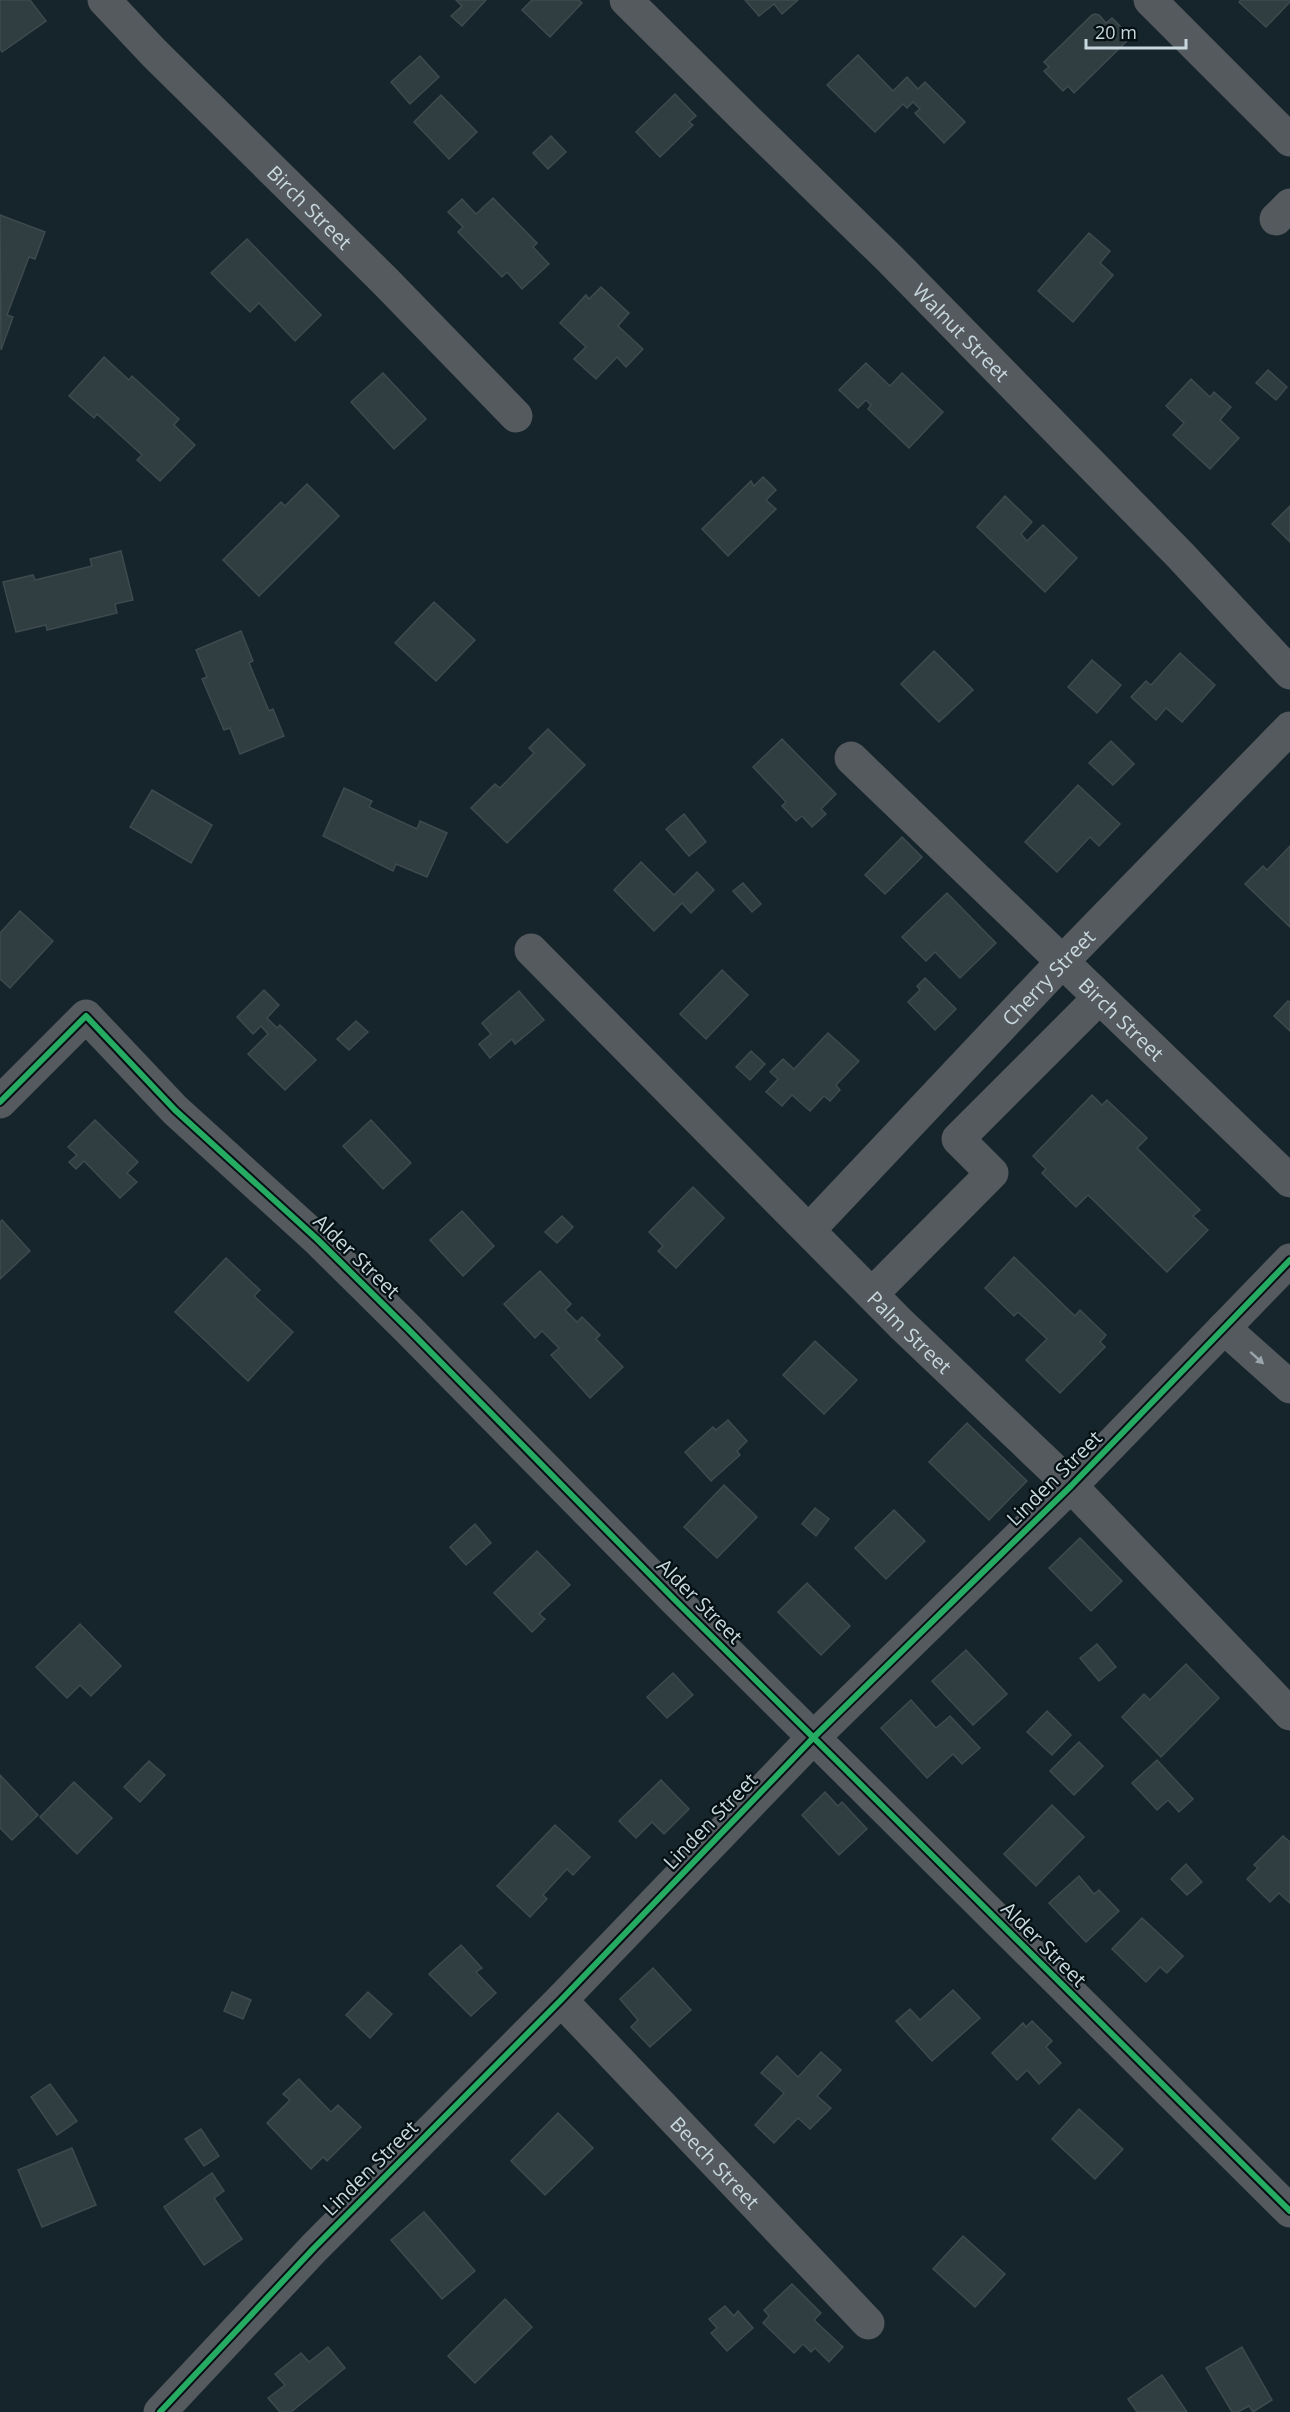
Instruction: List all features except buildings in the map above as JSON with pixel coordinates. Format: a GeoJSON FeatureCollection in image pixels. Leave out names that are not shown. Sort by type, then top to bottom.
{"type":"FeatureCollection","features":[{"type":"Feature","properties":{"kind":"street","name":"Birch Street"},"geometry":{"type":"LineString","coordinates":[[104,0],[154,53],[385,281],[516,416]]}},
{"type":"Feature","properties":{"kind":"street","name":"Walnut Street"},"geometry":{"type":"LineString","coordinates":[[626,0],[890,258],[1180,555],[1290,673]]}},
{"type":"Feature","properties":{"kind":"street"},"geometry":{"type":"LineString","coordinates":[[1150,0],[1290,140]]}},
{"type":"Feature","properties":{"kind":"street","name":"Cherry Street"},"geometry":{"type":"LineString","coordinates":[[809,1230],[1062,962],[1290,728]]}},
{"type":"Feature","properties":{"kind":"street","name":"Birch Street"},"geometry":{"type":"LineString","coordinates":[[850,758],[1290,1181]]}},
{"type":"Feature","properties":{"kind":"street","name":"Palm Street"},"geometry":{"type":"LineString","coordinates":[[531,950],[872,1294],[1071,1486],[1290,1714]]}},
{"type":"Feature","properties":{"kind":"street"},"geometry":{"type":"LineString","coordinates":[[872,1294],[992,1173],[958,1139],[1099,998]]}},
{"type":"Feature","properties":{"kind":"street","name":"Alder Street"},"geometry":{"type":"LineString","coordinates":[[0,1102],[86,1016],[175,1110],[317,1239],[813,1738],[1290,2211]]}},
{"type":"Feature","properties":{"kind":"street","name":"Linden Street"},"geometry":{"type":"LineString","coordinates":[[160,2412],[314,2248],[561,2000],[813,1738],[1071,1486],[1289,1264]]}},
{"type":"Feature","properties":{"kind":"street"},"geometry":{"type":"LineString","coordinates":[[1224,1328],[1290,1387]]}},
{"type":"Feature","properties":{"kind":"street","name":"Beech Street"},"geometry":{"type":"LineString","coordinates":[[561,2000],[868,2323]]}},
{"type":"Feature","properties":{"kind":"cycle path"},"geometry":{"type":"LineString","coordinates":[[0,1102],[86,1016],[175,1110],[317,1239],[408,1329],[674,1599],[1290,2211]]}},
{"type":"Feature","properties":{"kind":"cycle path"},"geometry":{"type":"LineString","coordinates":[[160,2412],[314,2248],[561,2000],[813,1738],[1071,1486],[1290,1260]]}}]}
